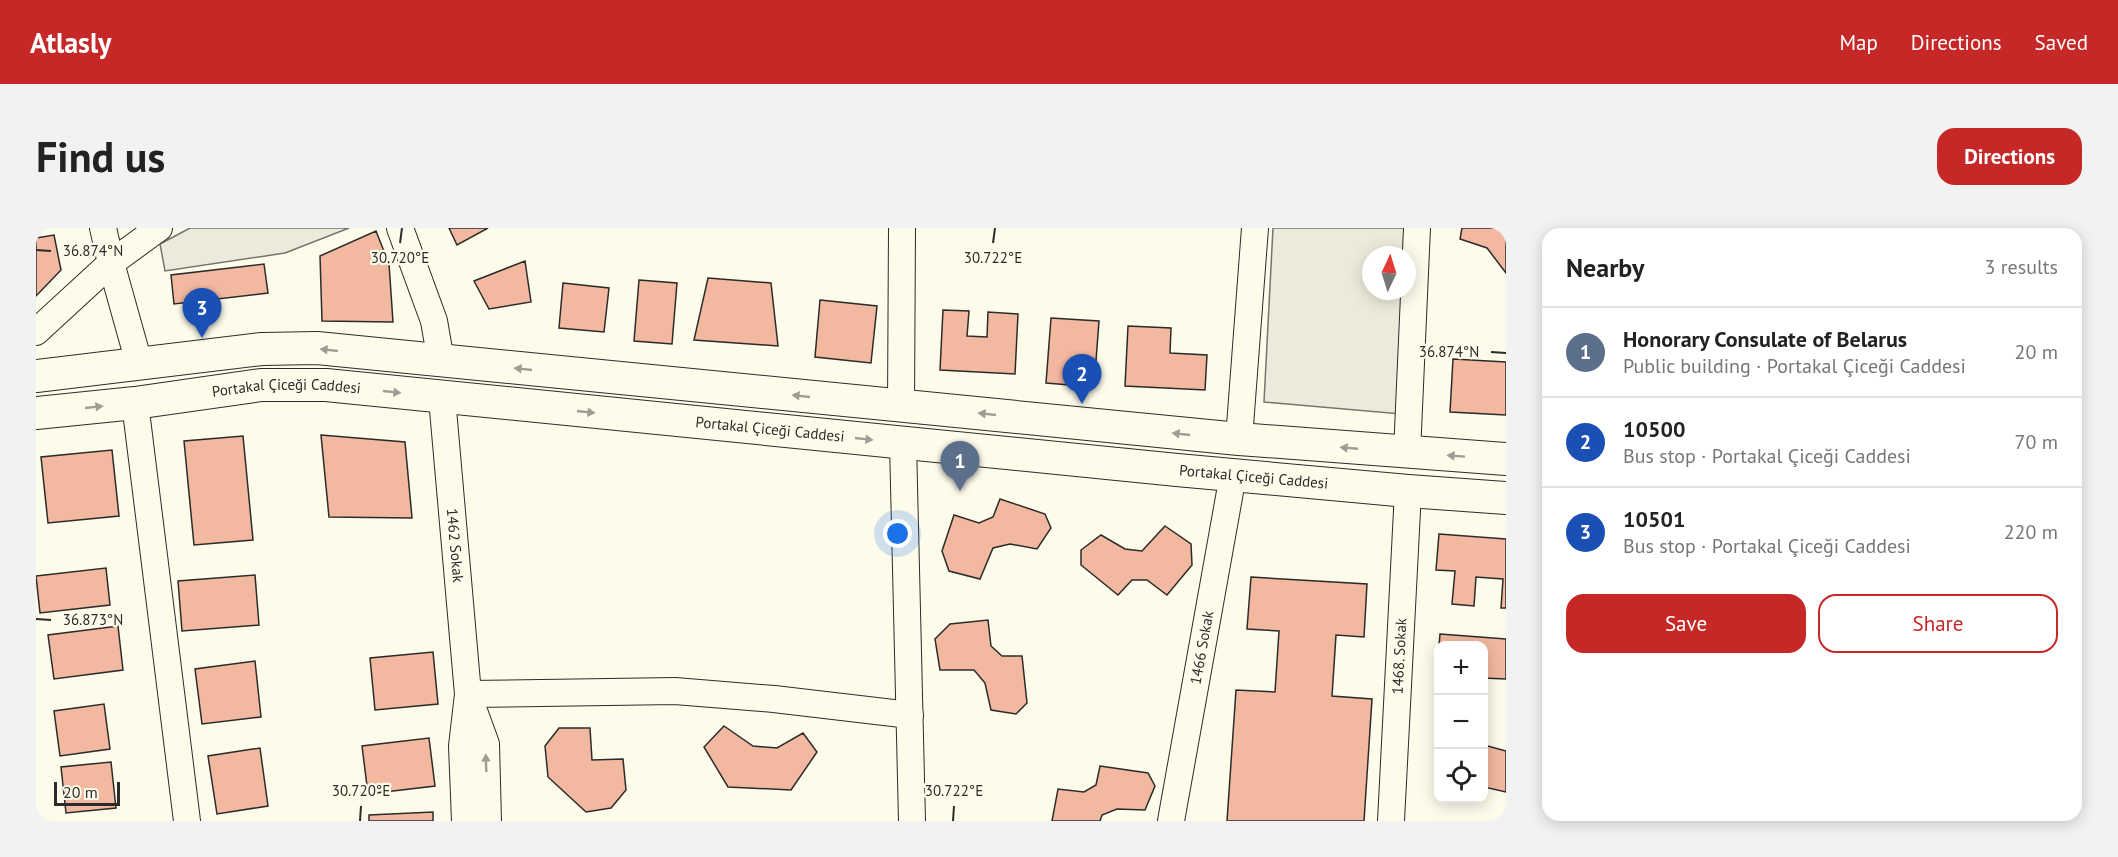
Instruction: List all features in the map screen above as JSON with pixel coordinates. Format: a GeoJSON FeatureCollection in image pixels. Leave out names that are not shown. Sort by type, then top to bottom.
{"type":"FeatureCollection","features":[{"type":"Feature","properties":{"kind":"main road"},"geometry":{"type":"LineString","coordinates":[[36,376],[262,349],[317,348],[1239,439],[1506,459]]}},
{"type":"Feature","properties":{"kind":"main road","name":"Portakal Çiceği Caddesi"},"geometry":{"type":"LineString","coordinates":[[36,413],[135,403],[261,385],[326,386],[1233,475],[1506,498]]}},
{"type":"Feature","properties":{"kind":"street"},"geometry":{"type":"LineString","coordinates":[[103,228],[139,363]]}},
{"type":"Feature","properties":{"kind":"street"},"geometry":{"type":"LineString","coordinates":[[36,332],[111,263],[159,228]]}},
{"type":"Feature","properties":{"kind":"street"},"geometry":{"type":"LineString","coordinates":[[400,228],[434,321],[441,361]]}},
{"type":"Feature","properties":{"kind":"street"},"geometry":{"type":"LineString","coordinates":[[901,405],[902,228]]}},
{"type":"Feature","properties":{"kind":"street"},"geometry":{"type":"LineString","coordinates":[[1239,439],[1255,228]]}},
{"type":"Feature","properties":{"kind":"street"},"geometry":{"type":"LineString","coordinates":[[1407,453],[1417,228]]}},
{"type":"Feature","properties":{"kind":"street","name":"1462 Sokak"},"geometry":{"type":"LineString","coordinates":[[442,398],[468,694],[462,746],[465,821]]}},
{"type":"Feature","properties":{"kind":"street"},"geometry":{"type":"LineString","coordinates":[[135,403],[187,821]]}},
{"type":"Feature","properties":{"kind":"street"},"geometry":{"type":"LineString","coordinates":[[903,443],[912,821]]}},
{"type":"Feature","properties":{"kind":"street","name":"1466 Sokak"},"geometry":{"type":"LineString","coordinates":[[1171,821],[1233,475]]}},
{"type":"Feature","properties":{"kind":"street","name":"1468. Sokak"},"geometry":{"type":"LineString","coordinates":[[1390,821],[1408,491]]}},
{"type":"Feature","properties":{"kind":"street"},"geometry":{"type":"LineString","coordinates":[[468,694],[675,691],[909,714]]}},
{"type":"Feature","properties":{"kind":"street","name":"1462 Sokak"},"geometry":{"type":"LineString","coordinates":[[468,694],[486,744],[488,821]]}},
{"type":"Feature","properties":{"kind":"shaded area"},"geometry":{"type":"Polygon","coordinates":[[[190,228],[349,228],[285,253],[165,271],[160,244],[190,228]]]}},
{"type":"Feature","properties":{"kind":"shaded area"},"geometry":{"type":"Polygon","coordinates":[[[1273,228],[1411,228],[1410,246],[1362,246],[1362,300],[1407,300],[1401,414],[1264,402],[1273,228]]]}},
{"type":"Feature","properties":{"kind":"building"},"geometry":{"type":"Polygon","coordinates":[[[449,228],[488,228],[457,245],[449,228]]]}},
{"type":"Feature","properties":{"kind":"building"},"geometry":{"type":"Polygon","coordinates":[[[1462,228],[1506,228],[1506,273],[1487,248],[1460,239],[1462,228]]]}},
{"type":"Feature","properties":{"kind":"building"},"geometry":{"type":"Polygon","coordinates":[[[376,231],[389,264],[393,322],[322,321],[320,256],[376,231]]]}},
{"type":"Feature","properties":{"kind":"building"},"geometry":{"type":"Polygon","coordinates":[[[54,235],[61,270],[36,296],[36,238],[54,235]]]}},
{"type":"Feature","properties":{"kind":"building"},"geometry":{"type":"Polygon","coordinates":[[[525,261],[531,302],[489,309],[474,281],[525,261]]]}},
{"type":"Feature","properties":{"kind":"building"},"geometry":{"type":"Polygon","coordinates":[[[264,264],[268,293],[174,304],[171,275],[264,264]]]}},
{"type":"Feature","properties":{"kind":"building"},"geometry":{"type":"Polygon","coordinates":[[[708,278],[771,283],[778,346],[694,340],[708,278]]]}},
{"type":"Feature","properties":{"kind":"building"},"geometry":{"type":"Polygon","coordinates":[[[639,280],[677,283],[672,344],[634,341],[639,280]]]}},
{"type":"Feature","properties":{"kind":"building"},"geometry":{"type":"Polygon","coordinates":[[[563,283],[609,288],[604,332],[559,328],[563,283]]]}},
{"type":"Feature","properties":{"kind":"building"},"geometry":{"type":"Polygon","coordinates":[[[820,300],[877,306],[871,363],[815,357],[820,300]]]}},
{"type":"Feature","properties":{"kind":"building"},"geometry":{"type":"Polygon","coordinates":[[[943,310],[969,311],[967,336],[987,337],[988,312],[1018,314],[1015,374],[940,370],[943,310]]]}},
{"type":"Feature","properties":{"kind":"building"},"geometry":{"type":"Polygon","coordinates":[[[1051,318],[1099,321],[1094,387],[1046,383],[1051,318]]]}},
{"type":"Feature","properties":{"kind":"building"},"geometry":{"type":"Polygon","coordinates":[[[1128,326],[1171,328],[1170,353],[1207,355],[1205,390],[1125,386],[1128,326]]]}},
{"type":"Feature","properties":{"kind":"building"},"geometry":{"type":"Polygon","coordinates":[[[1453,359],[1506,362],[1506,415],[1450,412],[1453,359]]]}},
{"type":"Feature","properties":{"kind":"building"},"geometry":{"type":"Polygon","coordinates":[[[321,435],[405,442],[412,518],[329,517],[321,435]]]}},
{"type":"Feature","properties":{"kind":"building"},"geometry":{"type":"Polygon","coordinates":[[[243,436],[253,540],[194,545],[184,441],[243,436]]]}},
{"type":"Feature","properties":{"kind":"building"},"geometry":{"type":"Polygon","coordinates":[[[112,450],[119,516],[48,523],[41,457],[112,450]]]}},
{"type":"Feature","properties":{"kind":"building"},"geometry":{"type":"Polygon","coordinates":[[[1000,499],[1045,514],[1051,528],[1037,549],[1010,544],[993,548],[980,579],[949,571],[942,551],[954,515],[979,523],[993,517],[1000,499]]]}},
{"type":"Feature","properties":{"kind":"building"},"geometry":{"type":"Polygon","coordinates":[[[1165,526],[1191,544],[1192,565],[1167,595],[1147,580],[1132,580],[1118,595],[1081,565],[1081,550],[1101,535],[1125,549],[1142,551],[1165,526]]]}},
{"type":"Feature","properties":{"kind":"building"},"geometry":{"type":"Polygon","coordinates":[[[1439,534],[1506,539],[1506,608],[1501,608],[1503,579],[1476,577],[1474,606],[1452,604],[1455,571],[1436,570],[1439,534]]]}},
{"type":"Feature","properties":{"kind":"building"},"geometry":{"type":"Polygon","coordinates":[[[106,568],[110,605],[40,613],[36,576],[106,568]]]}},
{"type":"Feature","properties":{"kind":"building"},"geometry":{"type":"Polygon","coordinates":[[[255,575],[259,625],[182,631],[178,581],[255,575]]]}},
{"type":"Feature","properties":{"kind":"building"},"geometry":{"type":"Polygon","coordinates":[[[1251,577],[1367,584],[1364,637],[1336,635],[1332,696],[1372,699],[1364,821],[1227,821],[1236,690],[1275,692],[1279,631],[1247,629],[1251,577]]]}},
{"type":"Feature","properties":{"kind":"building"},"geometry":{"type":"Polygon","coordinates":[[[988,620],[991,646],[1002,656],[1022,656],[1027,703],[1016,714],[991,710],[985,683],[974,670],[940,670],[935,639],[950,624],[988,620]]]}},
{"type":"Feature","properties":{"kind":"building"},"geometry":{"type":"Polygon","coordinates":[[[118,626],[123,670],[54,679],[48,635],[118,626]]]}},
{"type":"Feature","properties":{"kind":"building"},"geometry":{"type":"Polygon","coordinates":[[[1440,634],[1506,639],[1506,679],[1488,678],[1488,641],[1439,641],[1440,634]]]}},
{"type":"Feature","properties":{"kind":"building"},"geometry":{"type":"Polygon","coordinates":[[[433,652],[438,704],[375,710],[370,658],[433,652]]]}},
{"type":"Feature","properties":{"kind":"building"},"geometry":{"type":"Polygon","coordinates":[[[255,661],[261,717],[202,724],[195,669],[255,661]]]}},
{"type":"Feature","properties":{"kind":"building"},"geometry":{"type":"Polygon","coordinates":[[[104,704],[110,749],[60,756],[54,711],[104,704]]]}},
{"type":"Feature","properties":{"kind":"building"},"geometry":{"type":"Polygon","coordinates":[[[724,726],[753,746],[777,748],[803,733],[817,752],[791,790],[728,787],[704,747],[724,726]]]}},
{"type":"Feature","properties":{"kind":"building"},"geometry":{"type":"Polygon","coordinates":[[[559,728],[590,728],[592,760],[623,759],[626,790],[611,808],[586,812],[548,777],[545,746],[559,728]]]}},
{"type":"Feature","properties":{"kind":"building"},"geometry":{"type":"Polygon","coordinates":[[[429,738],[435,786],[368,794],[362,746],[429,738]]]}},
{"type":"Feature","properties":{"kind":"building"},"geometry":{"type":"Polygon","coordinates":[[[1488,746],[1506,751],[1506,792],[1488,788],[1488,746]]]}},
{"type":"Feature","properties":{"kind":"building"},"geometry":{"type":"Polygon","coordinates":[[[260,748],[268,806],[217,814],[208,756],[260,748]]]}},
{"type":"Feature","properties":{"kind":"building"},"geometry":{"type":"Polygon","coordinates":[[[111,762],[116,808],[66,813],[61,767],[111,762]]]}},
{"type":"Feature","properties":{"kind":"building"},"geometry":{"type":"Polygon","coordinates":[[[1100,766],[1148,773],[1155,786],[1145,810],[1117,809],[1102,815],[1100,821],[1052,821],[1058,789],[1084,792],[1096,785],[1100,766]]]}},
{"type":"Feature","properties":{"kind":"building"},"geometry":{"type":"Polygon","coordinates":[[[433,812],[433,821],[369,821],[369,815],[433,812]]]}},
{"type":"Feature","properties":{"kind":"place","name":"10501"},"geometry":{"type":"Point","coordinates":[202,338]}},
{"type":"Feature","properties":{"kind":"place","name":"10500"},"geometry":{"type":"Point","coordinates":[1082,404]}},
{"type":"Feature","properties":{"kind":"place","name":"Honorary Consulate of Belarus"},"geometry":{"type":"Point","coordinates":[960,491]}}]}
